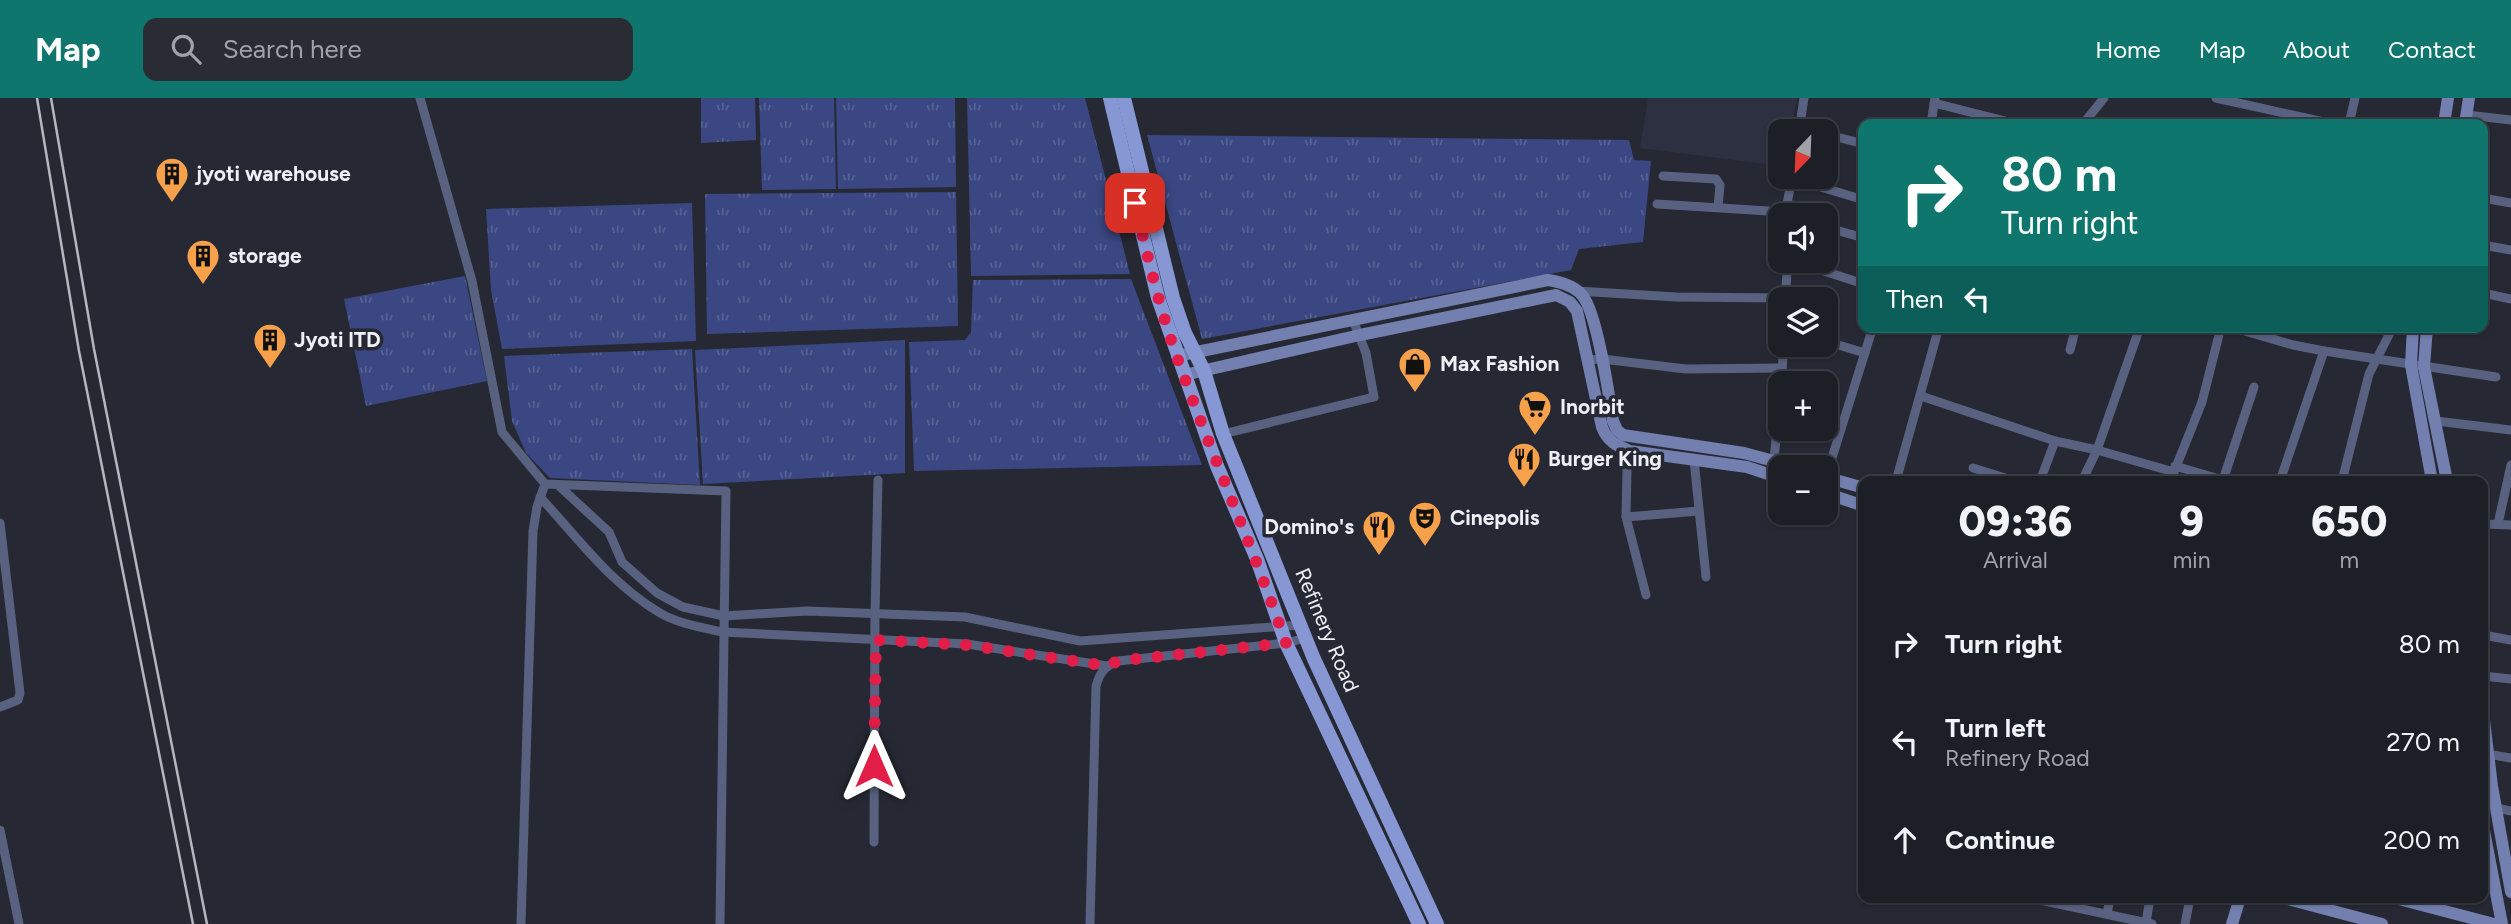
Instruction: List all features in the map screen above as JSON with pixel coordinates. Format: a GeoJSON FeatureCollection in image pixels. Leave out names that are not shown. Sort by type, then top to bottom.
{"type":"FeatureCollection","features":[{"type":"Feature","properties":{"kind":"main road","name":"Refinery Road"},"geometry":{"type":"LineString","coordinates":[[1110,98],[1158,298],[1217,466],[1257,559],[1286,643],[1419,924]]}},
{"type":"Feature","properties":{"kind":"main road","name":"Refinery Road"},"geometry":{"type":"LineString","coordinates":[[1124,98],[1172,298],[1204,371],[1223,435],[1303,631],[1437,924]]}},
{"type":"Feature","properties":{"kind":"street"},"geometry":{"type":"LineString","coordinates":[[420,98],[472,281],[502,432],[545,484],[726,491],[720,924]]}},
{"type":"Feature","properties":{"kind":"street"},"geometry":{"type":"LineString","coordinates":[[1801,119],[1804,98]]}},
{"type":"Feature","properties":{"kind":"street"},"geometry":{"type":"LineString","coordinates":[[2087,119],[2104,98]]}},
{"type":"Feature","properties":{"kind":"street"},"geometry":{"type":"LineString","coordinates":[[2216,98],[2310,119]]}},
{"type":"Feature","properties":{"kind":"street"},"geometry":{"type":"LineString","coordinates":[[2350,119],[2355,98]]}},
{"type":"Feature","properties":{"kind":"street"},"geometry":{"type":"LineString","coordinates":[[2445,119],[2448,98]]}},
{"type":"Feature","properties":{"kind":"street"},"geometry":{"type":"LineString","coordinates":[[2466,119],[2469,98]]}},
{"type":"Feature","properties":{"kind":"street"},"geometry":{"type":"LineString","coordinates":[[1932,119],[1935,100],[2001,119]]}},
{"type":"Feature","properties":{"kind":"street"},"geometry":{"type":"LineString","coordinates":[[2488,120],[2511,120]]}},
{"type":"Feature","properties":{"kind":"street"},"geometry":{"type":"LineString","coordinates":[[1838,137],[1858,142]]}},
{"type":"Feature","properties":{"kind":"street"},"geometry":{"type":"LineString","coordinates":[[1663,176],[1716,179],[1720,185],[1718,207]]}},
{"type":"Feature","properties":{"kind":"street"},"geometry":{"type":"LineString","coordinates":[[1829,189],[1858,198]]}},
{"type":"Feature","properties":{"kind":"street"},"geometry":{"type":"LineString","coordinates":[[2488,199],[2511,203]]}},
{"type":"Feature","properties":{"kind":"street"},"geometry":{"type":"LineString","coordinates":[[1657,204],[1768,212]]}},
{"type":"Feature","properties":{"kind":"street"},"geometry":{"type":"LineString","coordinates":[[1838,231],[1858,236]]}},
{"type":"Feature","properties":{"kind":"street"},"geometry":{"type":"LineString","coordinates":[[2488,246],[2511,250]]}},
{"type":"Feature","properties":{"kind":"street"},"geometry":{"type":"LineString","coordinates":[[1829,273],[1858,282]]}},
{"type":"Feature","properties":{"kind":"street"},"geometry":{"type":"LineString","coordinates":[[1177,356],[1193,350],[1548,280],[1577,291],[1589,306],[1616,430],[1623,435],[1768,459]]}},
{"type":"Feature","properties":{"kind":"street"},"geometry":{"type":"LineString","coordinates":[[1577,291],[1768,299]]}},
{"type":"Feature","properties":{"kind":"street"},"geometry":{"type":"LineString","coordinates":[[2488,294],[2511,299]]}},
{"type":"Feature","properties":{"kind":"street"},"geometry":{"type":"LineString","coordinates":[[1184,375],[1360,335],[1556,295],[1570,302],[1577,312],[1604,433],[1614,444],[1630,451],[1747,467],[1768,474]]}},
{"type":"Feature","properties":{"kind":"street"},"geometry":{"type":"LineString","coordinates":[[1223,435],[1374,397],[1367,353],[1353,320]]}},
{"type":"Feature","properties":{"kind":"street"},"geometry":{"type":"LineString","coordinates":[[1833,455],[1871,333]]}},
{"type":"Feature","properties":{"kind":"street"},"geometry":{"type":"LineString","coordinates":[[1898,476],[1938,333]]}},
{"type":"Feature","properties":{"kind":"street"},"geometry":{"type":"LineString","coordinates":[[2070,350],[2074,333]]}},
{"type":"Feature","properties":{"kind":"street"},"geometry":{"type":"LineString","coordinates":[[2084,476],[2097,450],[2138,333]]}},
{"type":"Feature","properties":{"kind":"street"},"geometry":{"type":"LineString","coordinates":[[1922,396],[2055,441],[2174,472],[2202,402],[2219,333]]}},
{"type":"Feature","properties":{"kind":"street"},"geometry":{"type":"LineString","coordinates":[[2252,333],[2324,351],[2496,377]]}},
{"type":"Feature","properties":{"kind":"street"},"geometry":{"type":"LineString","coordinates":[[2343,476],[2369,374],[2390,333]]}},
{"type":"Feature","properties":{"kind":"street"},"geometry":{"type":"LineString","coordinates":[[2414,333],[2431,476]]}},
{"type":"Feature","properties":{"kind":"street"},"geometry":{"type":"LineString","coordinates":[[2426,333],[2418,366],[2436,421],[2446,476]]}},
{"type":"Feature","properties":{"kind":"street"},"geometry":{"type":"LineString","coordinates":[[1838,345],[1865,353]]}},
{"type":"Feature","properties":{"kind":"street"},"geometry":{"type":"LineString","coordinates":[[2282,476],[2324,351]]}},
{"type":"Feature","properties":{"kind":"street"},"geometry":{"type":"LineString","coordinates":[[1782,371],[1783,357]]}},
{"type":"Feature","properties":{"kind":"street"},"geometry":{"type":"LineString","coordinates":[[1587,360],[1602,359],[1686,369],[1782,368]]}},
{"type":"Feature","properties":{"kind":"street"},"geometry":{"type":"LineString","coordinates":[[2227,476],[2254,387]]}},
{"type":"Feature","properties":{"kind":"street"},"geometry":{"type":"LineString","coordinates":[[2436,421],[2511,429]]}},
{"type":"Feature","properties":{"kind":"street"},"geometry":{"type":"LineString","coordinates":[[2042,476],[2055,441]]}},
{"type":"Feature","properties":{"kind":"street"},"geometry":{"type":"LineString","coordinates":[[1630,451],[1626,517],[1646,595]]}},
{"type":"Feature","properties":{"kind":"street"},"geometry":{"type":"LineString","coordinates":[[1694,460],[1706,577]]}},
{"type":"Feature","properties":{"kind":"street"},"geometry":{"type":"LineString","coordinates":[[2498,524],[2511,465]]}},
{"type":"Feature","properties":{"kind":"street"},"geometry":{"type":"LineString","coordinates":[[2175,466],[2208,476]]}},
{"type":"Feature","properties":{"kind":"street"},"geometry":{"type":"LineString","coordinates":[[1973,468],[1999,476]]}},
{"type":"Feature","properties":{"kind":"street"},"geometry":{"type":"LineString","coordinates":[[874,842],[878,480]]}},
{"type":"Feature","properties":{"kind":"street"},"geometry":{"type":"LineString","coordinates":[[1838,480],[1858,486]]}},
{"type":"Feature","properties":{"kind":"street"},"geometry":{"type":"LineString","coordinates":[[521,924],[534,518],[545,484]]}},
{"type":"Feature","properties":{"kind":"street"},"geometry":{"type":"LineString","coordinates":[[558,485],[609,533],[622,562],[657,593],[683,607],[724,616],[807,611],[965,617],[1080,641],[1281,627],[1303,631]]}},
{"type":"Feature","properties":{"kind":"street"},"geometry":{"type":"LineString","coordinates":[[540,497],[594,560],[643,601],[689,624],[722,632],[967,645],[1107,666]]}},
{"type":"Feature","properties":{"kind":"street"},"geometry":{"type":"LineString","coordinates":[[1838,497],[1858,504]]}},
{"type":"Feature","properties":{"kind":"street"},"geometry":{"type":"LineString","coordinates":[[1626,517],[1699,511]]}},
{"type":"Feature","properties":{"kind":"street"},"geometry":{"type":"LineString","coordinates":[[0,523],[20,693],[18,700],[0,707]]}},
{"type":"Feature","properties":{"kind":"street"},"geometry":{"type":"LineString","coordinates":[[2488,524],[2511,526]]}},
{"type":"Feature","properties":{"kind":"street"},"geometry":{"type":"LineString","coordinates":[[1090,924],[1096,686],[1100,675],[1107,666],[1118,661],[1286,643],[1303,631]]}},
{"type":"Feature","properties":{"kind":"street"},"geometry":{"type":"LineString","coordinates":[[2488,636],[2511,640]]}},
{"type":"Feature","properties":{"kind":"street"},"geometry":{"type":"LineString","coordinates":[[2488,677],[2511,679]]}},
{"type":"Feature","properties":{"kind":"street"},"geometry":{"type":"LineString","coordinates":[[2488,754],[2511,758]]}},
{"type":"Feature","properties":{"kind":"street"},"geometry":{"type":"LineString","coordinates":[[2488,759],[2507,848],[2511,892]]}},
{"type":"Feature","properties":{"kind":"street"},"geometry":{"type":"LineString","coordinates":[[2497,808],[2511,811]]}},
{"type":"Feature","properties":{"kind":"street"},"geometry":{"type":"LineString","coordinates":[[0,830],[19,924]]}},
{"type":"Feature","properties":{"kind":"street"},"geometry":{"type":"LineString","coordinates":[[2488,852],[2502,924]]}},
{"type":"Feature","properties":{"kind":"street"},"geometry":{"type":"LineString","coordinates":[[2075,903],[2107,914],[2149,923],[2150,903]]}},
{"type":"Feature","properties":{"kind":"street"},"geometry":{"type":"LineString","coordinates":[[2107,914],[2109,903]]}},
{"type":"Feature","properties":{"kind":"street"},"geometry":{"type":"LineString","coordinates":[[2185,924],[2189,903]]}},
{"type":"Feature","properties":{"kind":"street"},"geometry":{"type":"LineString","coordinates":[[2232,924],[2238,903]]}},
{"type":"Feature","properties":{"kind":"street"},"geometry":{"type":"LineString","coordinates":[[2303,903],[2382,924]]}},
{"type":"Feature","properties":{"kind":"street"},"geometry":{"type":"LineString","coordinates":[[2441,904],[2494,924]]}},
{"type":"Feature","properties":{"kind":"shaded area"},"geometry":{"type":"Polygon","coordinates":[[[1648,98],[1797,98],[1793,119],[1768,119],[1768,164],[1640,148],[1648,98]]]}},
{"type":"Feature","properties":{"kind":"green space"},"geometry":{"type":"Polygon","coordinates":[[[701,98],[755,98],[756,140],[701,143],[701,98]]]}},
{"type":"Feature","properties":{"kind":"green space"},"geometry":{"type":"Polygon","coordinates":[[[759,98],[834,98],[836,189],[762,190],[759,98]]]}},
{"type":"Feature","properties":{"kind":"green space"},"geometry":{"type":"Polygon","coordinates":[[[836,98],[955,98],[956,187],[838,189],[836,98]]]}},
{"type":"Feature","properties":{"kind":"green space"},"geometry":{"type":"Polygon","coordinates":[[[967,98],[1085,98],[1130,274],[971,276],[967,98]]]}},
{"type":"Feature","properties":{"kind":"green space"},"geometry":{"type":"Polygon","coordinates":[[[1147,135],[1629,140],[1634,160],[1651,161],[1643,242],[1579,249],[1571,270],[1202,339],[1147,135]]]}},
{"type":"Feature","properties":{"kind":"green space"},"geometry":{"type":"Polygon","coordinates":[[[956,192],[958,326],[707,334],[705,194],[956,192]]]}},
{"type":"Feature","properties":{"kind":"green space"},"geometry":{"type":"Polygon","coordinates":[[[692,203],[696,341],[502,349],[491,290],[486,209],[692,203]]]}},
{"type":"Feature","properties":{"kind":"green space"},"geometry":{"type":"Polygon","coordinates":[[[465,276],[487,381],[366,406],[344,299],[465,276]]]}},
{"type":"Feature","properties":{"kind":"green space"},"geometry":{"type":"Polygon","coordinates":[[[1131,279],[1202,465],[914,471],[909,342],[965,340],[971,332],[973,280],[1131,279]]]}},
{"type":"Feature","properties":{"kind":"green space"},"geometry":{"type":"Polygon","coordinates":[[[905,340],[905,473],[703,484],[695,350],[905,340]]]}},
{"type":"Feature","properties":{"kind":"green space"},"geometry":{"type":"Polygon","coordinates":[[[692,349],[700,485],[550,478],[526,453],[512,421],[504,356],[692,349]]]}},
{"type":"Feature","properties":{"kind":"railway"},"geometry":{"type":"LineString","coordinates":[[37,98],[79,351],[193,924]]}},
{"type":"Feature","properties":{"kind":"railway"},"geometry":{"type":"LineString","coordinates":[[51,98],[94,349],[207,924]]}},
{"type":"Feature","properties":{"kind":"place","name":"jyoti warehouse"},"geometry":{"type":"Point","coordinates":[172,204]}},
{"type":"Feature","properties":{"kind":"place","name":"storage"},"geometry":{"type":"Point","coordinates":[203,286]}},
{"type":"Feature","properties":{"kind":"place","name":"Jyoti lTD"},"geometry":{"type":"Point","coordinates":[270,370]}},
{"type":"Feature","properties":{"kind":"place","name":"Max Fashion"},"geometry":{"type":"Point","coordinates":[1415,394]}},
{"type":"Feature","properties":{"kind":"place","name":"Inorbit"},"geometry":{"type":"Point","coordinates":[1535,437]}},
{"type":"Feature","properties":{"kind":"place","name":"Burger King"},"geometry":{"type":"Point","coordinates":[1524,489]}},
{"type":"Feature","properties":{"kind":"place","name":"Cinepolis"},"geometry":{"type":"Point","coordinates":[1425,548]}},
{"type":"Feature","properties":{"kind":"place","name":"Domino's"},"geometry":{"type":"Point","coordinates":[1379,557]}},
{"type":"Feature","properties":{"kind":"route"},"geometry":{"type":"LineString","coordinates":[[874,766],[876,640],[967,645],[1107,666],[1118,661],[1286,643],[1257,559],[1217,466],[1177,356],[1158,298],[1135,203]]}}]}
